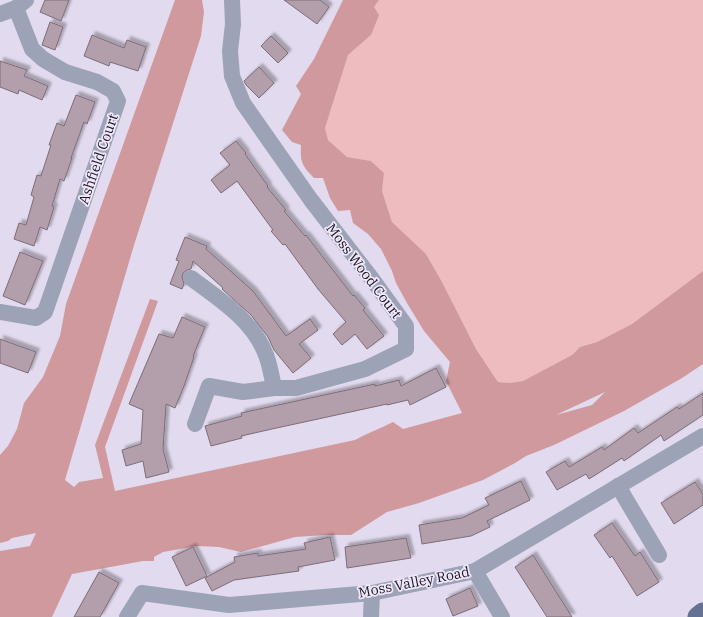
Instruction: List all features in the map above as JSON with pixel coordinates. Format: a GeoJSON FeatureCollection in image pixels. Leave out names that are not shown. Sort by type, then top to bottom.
{"type":"FeatureCollection","features":[{"type":"Feature","properties":{"kind":"main road"},"geometry":{"type":"LineString","coordinates":[[698,617],[703,613]]}},
{"type":"Feature","properties":{"kind":"street","name":"Moss Wood Court"},"geometry":{"type":"LineString","coordinates":[[195,424],[209,386],[243,392],[274,388],[296,388],[364,369],[406,349],[406,326],[311,200],[243,104],[232,76],[230,51],[233,24],[232,0]]}},
{"type":"Feature","properties":{"kind":"street"},"geometry":{"type":"LineString","coordinates":[[0,14],[21,4]]}},
{"type":"Feature","properties":{"kind":"street","name":"Ashfield Court"},"geometry":{"type":"LineString","coordinates":[[0,312],[36,318],[45,312],[118,101],[113,91],[97,82],[65,72],[42,59],[32,49],[21,4]]}},
{"type":"Feature","properties":{"kind":"street"},"geometry":{"type":"LineString","coordinates":[[191,278],[238,313],[253,331],[266,355],[274,388]]}},
{"type":"Feature","properties":{"kind":"street","name":"Moss Valley Road"},"geometry":{"type":"LineString","coordinates":[[127,617],[142,593],[229,611],[372,593],[475,571],[703,436]]}},
{"type":"Feature","properties":{"kind":"street"},"geometry":{"type":"LineString","coordinates":[[618,486],[659,555]]}},
{"type":"Feature","properties":{"kind":"street"},"geometry":{"type":"LineString","coordinates":[[475,571],[502,617]]}},
{"type":"Feature","properties":{"kind":"street"},"geometry":{"type":"LineString","coordinates":[[371,617],[372,593]]}},
{"type":"Feature","properties":{"kind":"shaded area"},"geometry":{"type":"Polygon","coordinates":[[[175,0],[202,0],[204,12],[201,36],[134,245],[65,480],[74,487],[79,482],[103,478],[95,445],[150,299],[158,301],[105,447],[115,491],[355,440],[393,422],[403,429],[462,413],[446,381],[450,362],[424,331],[396,283],[381,249],[368,234],[353,223],[350,210],[338,211],[330,198],[323,178],[314,178],[304,167],[301,156],[301,145],[292,142],[282,130],[301,94],[296,86],[314,59],[343,0],[379,0],[374,7],[379,15],[371,35],[348,55],[325,128],[328,140],[347,157],[371,161],[384,173],[382,191],[392,222],[426,254],[476,349],[498,382],[510,383],[523,381],[572,355],[580,347],[597,342],[632,324],[703,271],[703,364],[682,378],[624,411],[554,445],[526,456],[483,480],[419,503],[387,512],[351,535],[295,537],[241,552],[219,547],[197,546],[163,552],[154,557],[154,561],[143,561],[72,574],[52,617],[0,617],[0,551],[30,546],[36,533],[12,538],[8,541],[0,543],[0,455],[8,446],[17,429],[24,403],[43,377],[60,336],[66,304],[175,0]],[[605,392],[556,415],[592,405],[605,392]]]}},
{"type":"Feature","properties":{"kind":"shaded area"},"geometry":{"type":"Polygon","coordinates":[[[379,0],[703,0],[703,271],[632,324],[597,342],[580,347],[572,355],[523,381],[510,383],[498,382],[476,349],[426,254],[392,222],[382,191],[384,173],[371,161],[347,157],[328,140],[325,128],[348,55],[371,35],[374,7],[379,0]]]}},
{"type":"Feature","properties":{"kind":"building"},"geometry":{"type":"Polygon","coordinates":[[[45,0],[69,0],[61,21],[40,12],[45,0]]]}},
{"type":"Feature","properties":{"kind":"building"},"geometry":{"type":"Polygon","coordinates":[[[284,0],[320,0],[329,7],[317,24],[284,0]]]}},
{"type":"Feature","properties":{"kind":"building"},"geometry":{"type":"Polygon","coordinates":[[[50,22],[63,27],[55,50],[42,45],[50,22]]]}},
{"type":"Feature","properties":{"kind":"building"},"geometry":{"type":"Polygon","coordinates":[[[92,35],[124,48],[127,40],[146,47],[138,71],[110,62],[109,66],[84,56],[92,35]]]}},
{"type":"Feature","properties":{"kind":"building"},"geometry":{"type":"Polygon","coordinates":[[[271,36],[288,53],[278,63],[261,46],[271,36]]]}},
{"type":"Feature","properties":{"kind":"building"},"geometry":{"type":"Polygon","coordinates":[[[0,61],[27,70],[24,76],[48,86],[42,100],[19,90],[18,94],[0,87],[0,61]]]}},
{"type":"Feature","properties":{"kind":"building"},"geometry":{"type":"Polygon","coordinates":[[[259,67],[274,83],[259,98],[244,81],[259,67]]]}},
{"type":"Feature","properties":{"kind":"building"},"geometry":{"type":"Polygon","coordinates":[[[76,95],[95,102],[87,124],[84,122],[64,181],[60,179],[47,230],[40,227],[34,246],[14,239],[19,223],[26,225],[34,197],[31,195],[37,175],[41,176],[51,145],[49,145],[57,123],[64,126],[76,95]]]}},
{"type":"Feature","properties":{"kind":"building"},"geometry":{"type":"Polygon","coordinates":[[[236,141],[246,153],[245,154],[268,186],[267,187],[286,210],[284,211],[305,236],[306,235],[353,296],[354,295],[365,308],[363,310],[384,336],[367,349],[355,334],[342,345],[333,334],[346,322],[318,289],[285,244],[283,245],[271,231],[273,230],[237,181],[221,193],[211,180],[230,165],[220,153],[236,141]]]}},
{"type":"Feature","properties":{"kind":"building"},"geometry":{"type":"Polygon","coordinates":[[[185,237],[207,246],[206,249],[253,291],[286,336],[310,319],[318,330],[299,344],[311,358],[293,373],[274,350],[268,337],[251,315],[193,261],[191,269],[183,273],[182,277],[184,284],[182,289],[170,284],[179,261],[176,260],[185,237]]]}},
{"type":"Feature","properties":{"kind":"building"},"geometry":{"type":"Polygon","coordinates":[[[20,252],[43,261],[25,305],[3,296],[20,252]]]}},
{"type":"Feature","properties":{"kind":"building"},"geometry":{"type":"Polygon","coordinates":[[[182,317],[205,327],[175,408],[166,404],[163,449],[169,472],[146,478],[143,461],[126,466],[122,450],[141,444],[143,410],[129,404],[159,334],[173,338],[182,317]]]}},
{"type":"Feature","properties":{"kind":"building"},"geometry":{"type":"Polygon","coordinates":[[[0,339],[36,352],[28,373],[0,363],[0,339]]]}},
{"type":"Feature","properties":{"kind":"building"},"geometry":{"type":"Polygon","coordinates":[[[436,368],[446,387],[410,405],[408,400],[387,404],[241,436],[242,438],[211,446],[205,426],[242,416],[241,413],[375,384],[375,386],[399,380],[401,386],[436,368]]]}},
{"type":"Feature","properties":{"kind":"building"},"geometry":{"type":"Polygon","coordinates":[[[703,393],[703,415],[664,441],[661,435],[624,461],[622,458],[589,479],[586,474],[557,490],[546,472],[565,461],[569,467],[602,447],[604,450],[634,428],[638,433],[677,407],[679,409],[703,393]]]}},
{"type":"Feature","properties":{"kind":"building"},"geometry":{"type":"Polygon","coordinates":[[[521,481],[530,500],[487,521],[490,527],[471,536],[422,544],[419,525],[462,518],[489,505],[485,498],[521,481]]]}},
{"type":"Feature","properties":{"kind":"building"},"geometry":{"type":"Polygon","coordinates":[[[695,482],[703,494],[703,505],[674,524],[661,503],[695,482]]]}},
{"type":"Feature","properties":{"kind":"building"},"geometry":{"type":"Polygon","coordinates":[[[612,523],[635,556],[640,552],[659,582],[637,596],[612,556],[610,558],[594,535],[612,523]]]}},
{"type":"Feature","properties":{"kind":"building"},"geometry":{"type":"Polygon","coordinates":[[[330,537],[335,560],[298,567],[299,571],[234,580],[212,591],[205,578],[235,562],[234,557],[258,553],[258,556],[306,549],[304,543],[330,537]]]}},
{"type":"Feature","properties":{"kind":"building"},"geometry":{"type":"Polygon","coordinates":[[[406,538],[411,558],[347,568],[345,547],[406,538]]]}},
{"type":"Feature","properties":{"kind":"building"},"geometry":{"type":"Polygon","coordinates":[[[193,547],[207,576],[186,586],[172,557],[193,547]]]}},
{"type":"Feature","properties":{"kind":"building"},"geometry":{"type":"Polygon","coordinates":[[[533,555],[572,617],[547,617],[515,567],[533,555]]]}},
{"type":"Feature","properties":{"kind":"building"},"geometry":{"type":"Polygon","coordinates":[[[99,572],[119,583],[100,617],[74,617],[99,572]]]}},
{"type":"Feature","properties":{"kind":"building"},"geometry":{"type":"Polygon","coordinates":[[[470,588],[478,606],[453,616],[446,599],[470,588]]]}}]}
